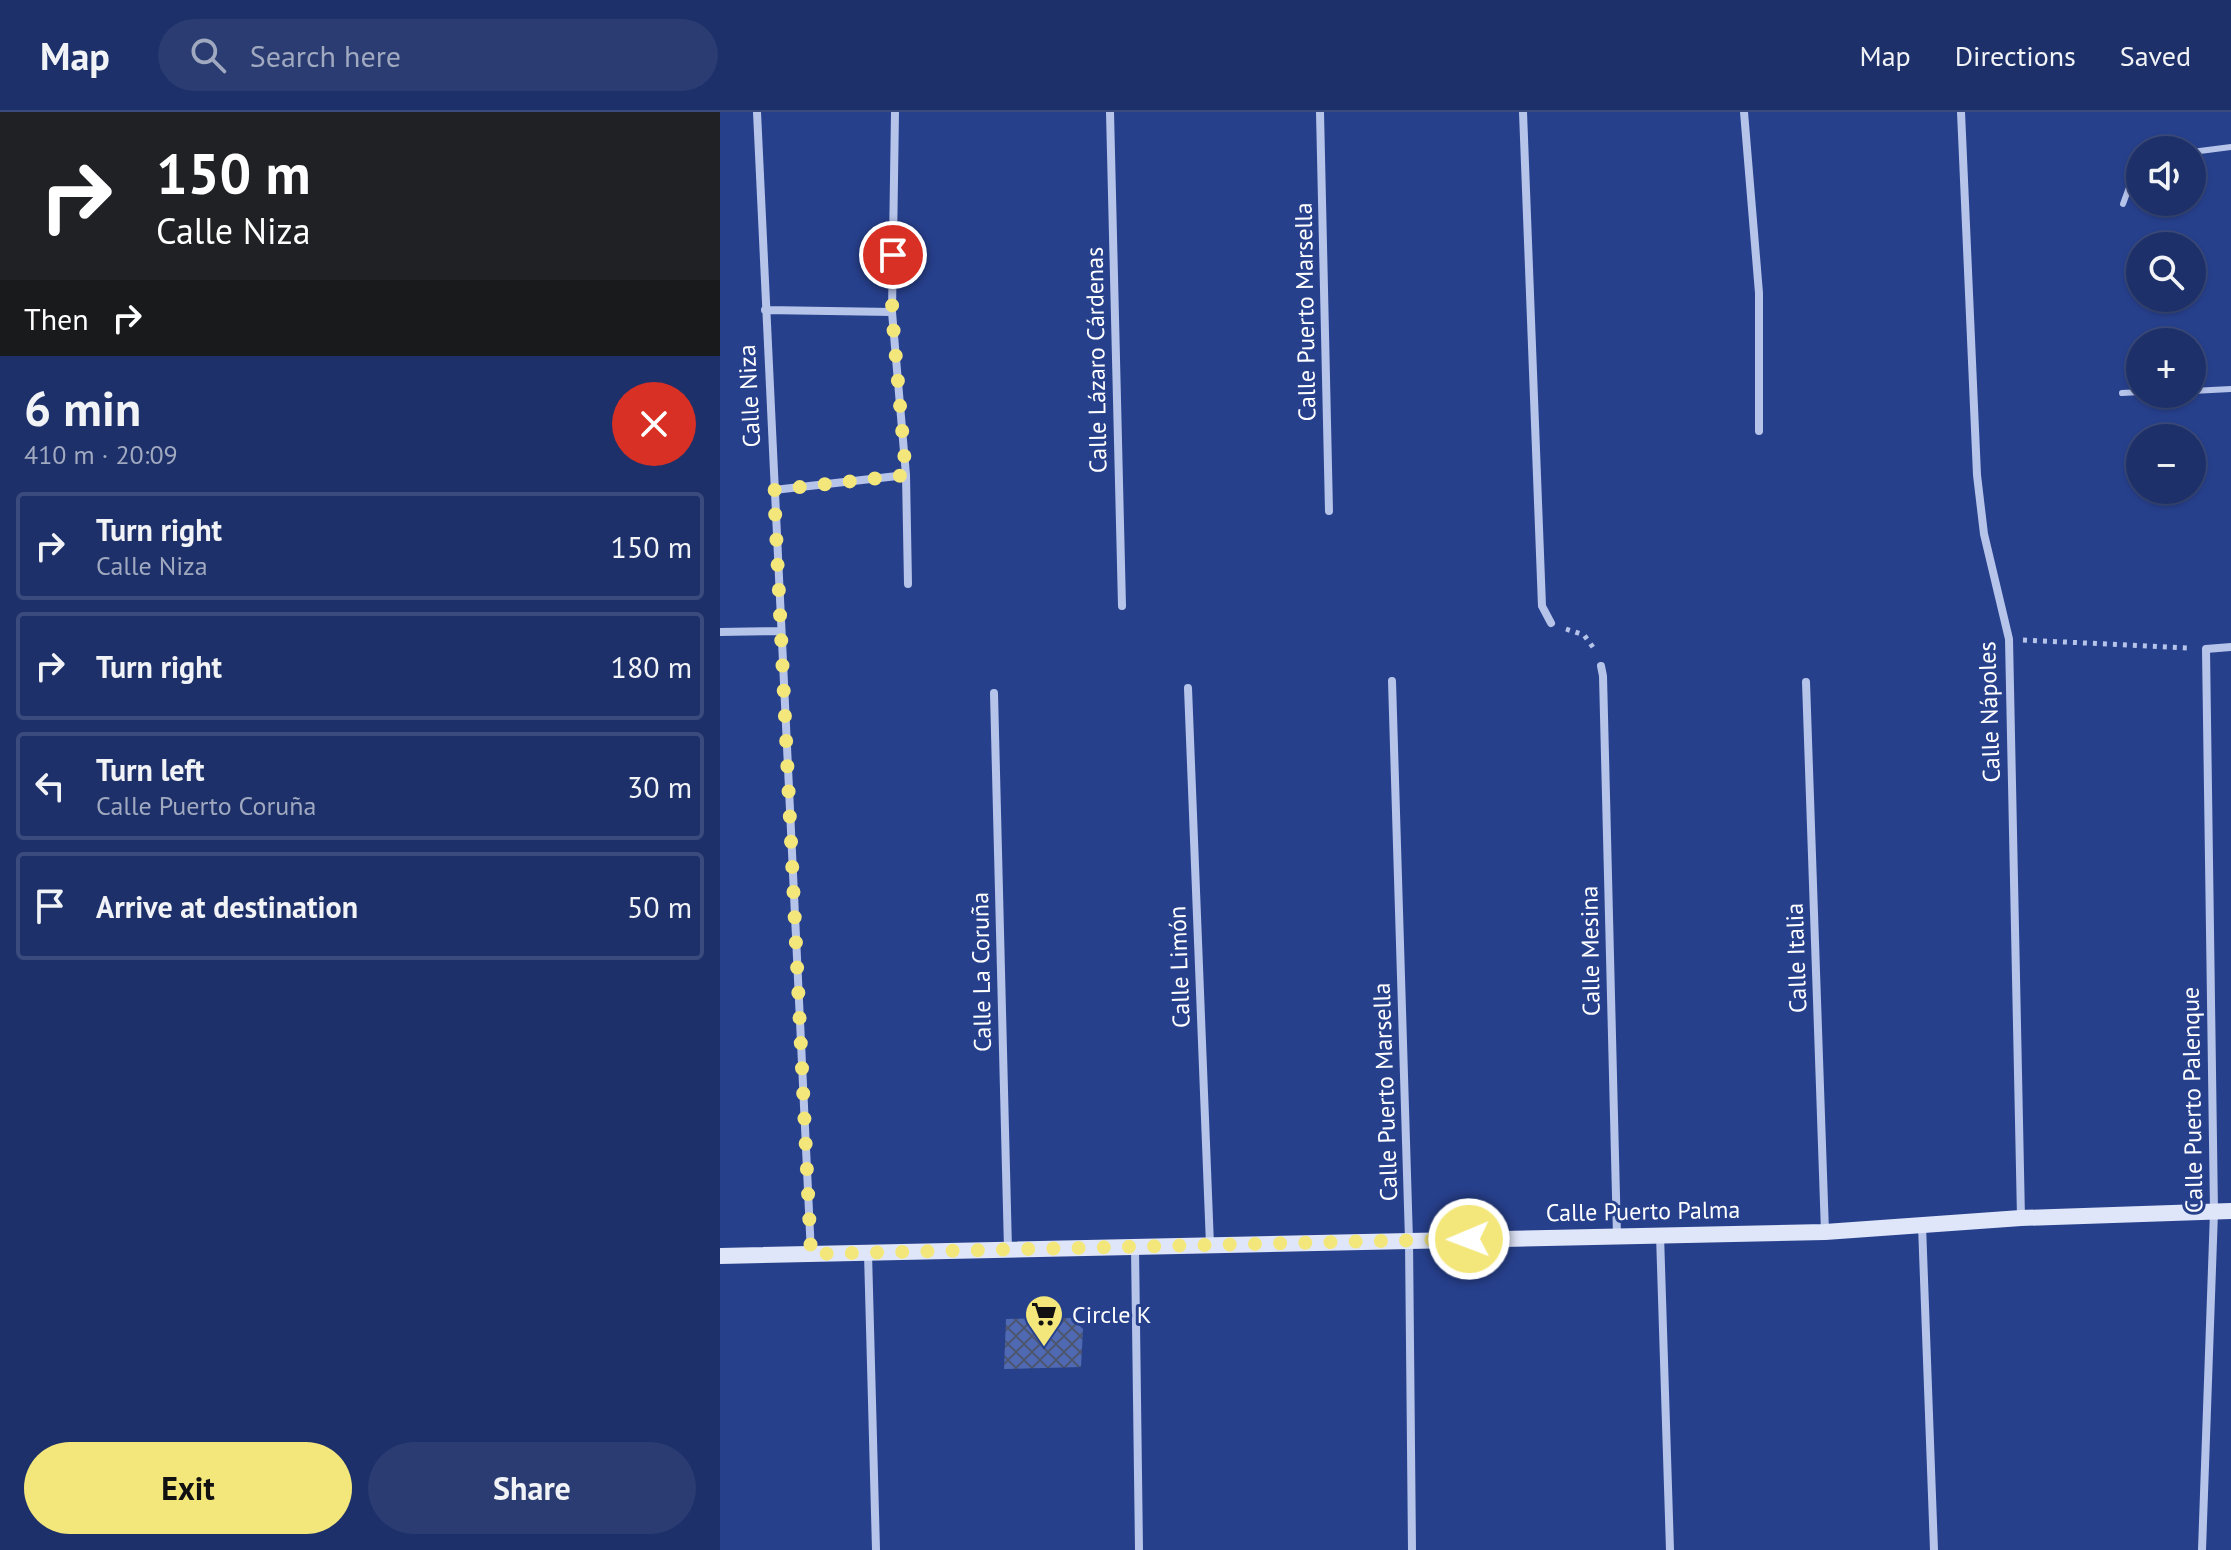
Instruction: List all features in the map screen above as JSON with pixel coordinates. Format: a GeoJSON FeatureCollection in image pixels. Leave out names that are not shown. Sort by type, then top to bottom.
{"type":"FeatureCollection","features":[{"type":"Feature","properties":{"kind":"street","name":"Calle Niza"},"geometry":{"type":"LineString","coordinates":[[757,112],[811,1254]]}},
{"type":"Feature","properties":{"kind":"street"},"geometry":{"type":"LineString","coordinates":[[895,112],[892,312],[906,475],[908,584]]}},
{"type":"Feature","properties":{"kind":"street","name":"Calle Lázaro Cárdenas"},"geometry":{"type":"LineString","coordinates":[[1110,112],[1122,606]]}},
{"type":"Feature","properties":{"kind":"street","name":"Calle Puerto Marsella"},"geometry":{"type":"LineString","coordinates":[[1320,112],[1329,511]]}},
{"type":"Feature","properties":{"kind":"street"},"geometry":{"type":"LineString","coordinates":[[1523,112],[1542,606],[1551,623]]}},
{"type":"Feature","properties":{"kind":"street"},"geometry":{"type":"LineString","coordinates":[[1744,112],[1759,293],[1759,431]]}},
{"type":"Feature","properties":{"kind":"street","name":"Calle Nápoles"},"geometry":{"type":"LineString","coordinates":[[1961,112],[1977,475],[1984,534],[2009,639],[2021,1218]]}},
{"type":"Feature","properties":{"kind":"street"},"geometry":{"type":"LineString","coordinates":[[765,310],[892,312]]}},
{"type":"Feature","properties":{"kind":"street"},"geometry":{"type":"LineString","coordinates":[[774,490],[906,475]]}},
{"type":"Feature","properties":{"kind":"street"},"geometry":{"type":"LineString","coordinates":[[720,632],[780,631]]}},
{"type":"Feature","properties":{"kind":"street"},"geometry":{"type":"LineString","coordinates":[[2206,649],[2231,647]]}},
{"type":"Feature","properties":{"kind":"street","name":"Calle Puerto Palenque"},"geometry":{"type":"LineString","coordinates":[[2202,1550],[2214,1212],[2206,649]]}},
{"type":"Feature","properties":{"kind":"street","name":"Calle Mesina"},"geometry":{"type":"LineString","coordinates":[[1601,666],[1617,1236]]}},
{"type":"Feature","properties":{"kind":"street","name":"Calle Puerto Marsella"},"geometry":{"type":"LineString","coordinates":[[1392,681],[1409,1240],[1412,1550]]}},
{"type":"Feature","properties":{"kind":"street","name":"Calle Italia"},"geometry":{"type":"LineString","coordinates":[[1806,682],[1825,1232]]}},
{"type":"Feature","properties":{"kind":"street","name":"Calle Limón"},"geometry":{"type":"LineString","coordinates":[[1188,688],[1210,1245]]}},
{"type":"Feature","properties":{"kind":"street","name":"Calle La Coruña"},"geometry":{"type":"LineString","coordinates":[[994,693],[1008,1250]]}},
{"type":"Feature","properties":{"kind":"street","name":"Calle Puerto Palma"},"geometry":{"type":"LineString","coordinates":[[720,1256],[1825,1232],[2021,1218],[2231,1211]]}},
{"type":"Feature","properties":{"kind":"street"},"geometry":{"type":"LineString","coordinates":[[1922,1225],[1934,1550]]}},
{"type":"Feature","properties":{"kind":"street"},"geometry":{"type":"LineString","coordinates":[[1660,1235],[1670,1550]]}},
{"type":"Feature","properties":{"kind":"street"},"geometry":{"type":"LineString","coordinates":[[1135,1248],[1139,1550]]}},
{"type":"Feature","properties":{"kind":"street"},"geometry":{"type":"LineString","coordinates":[[868,1253],[876,1550]]}},
{"type":"Feature","properties":{"kind":"lane"},"geometry":{"type":"LineString","coordinates":[[2206,150],[2231,147]]}},
{"type":"Feature","properties":{"kind":"lane"},"geometry":{"type":"LineString","coordinates":[[2123,204],[2126,196]]}},
{"type":"Feature","properties":{"kind":"lane"},"geometry":{"type":"LineString","coordinates":[[2206,390],[2231,389]]}},
{"type":"Feature","properties":{"kind":"lane"},"geometry":{"type":"LineString","coordinates":[[2122,393],[2126,393]]}},
{"type":"Feature","properties":{"kind":"path"},"geometry":{"type":"LineString","coordinates":[[1551,623],[1584,635],[1593,644],[1601,666]]}},
{"type":"Feature","properties":{"kind":"path"},"geometry":{"type":"LineString","coordinates":[[2009,639],[2206,649]]}},
{"type":"Feature","properties":{"kind":"building","name":"Circle K"},"geometry":{"type":"Polygon","coordinates":[[[1071,1318],[1083,1329],[1081,1367],[1004,1369],[1006,1319],[1071,1318]]]}},
{"type":"Feature","properties":{"kind":"place","name":"Circle K"},"geometry":{"type":"Point","coordinates":[1044,1348]}},
{"type":"Feature","properties":{"kind":"route"},"geometry":{"type":"LineString","coordinates":[[893,255],[892,312],[906,475],[774,490],[811,1254],[1469,1239]]}}]}
